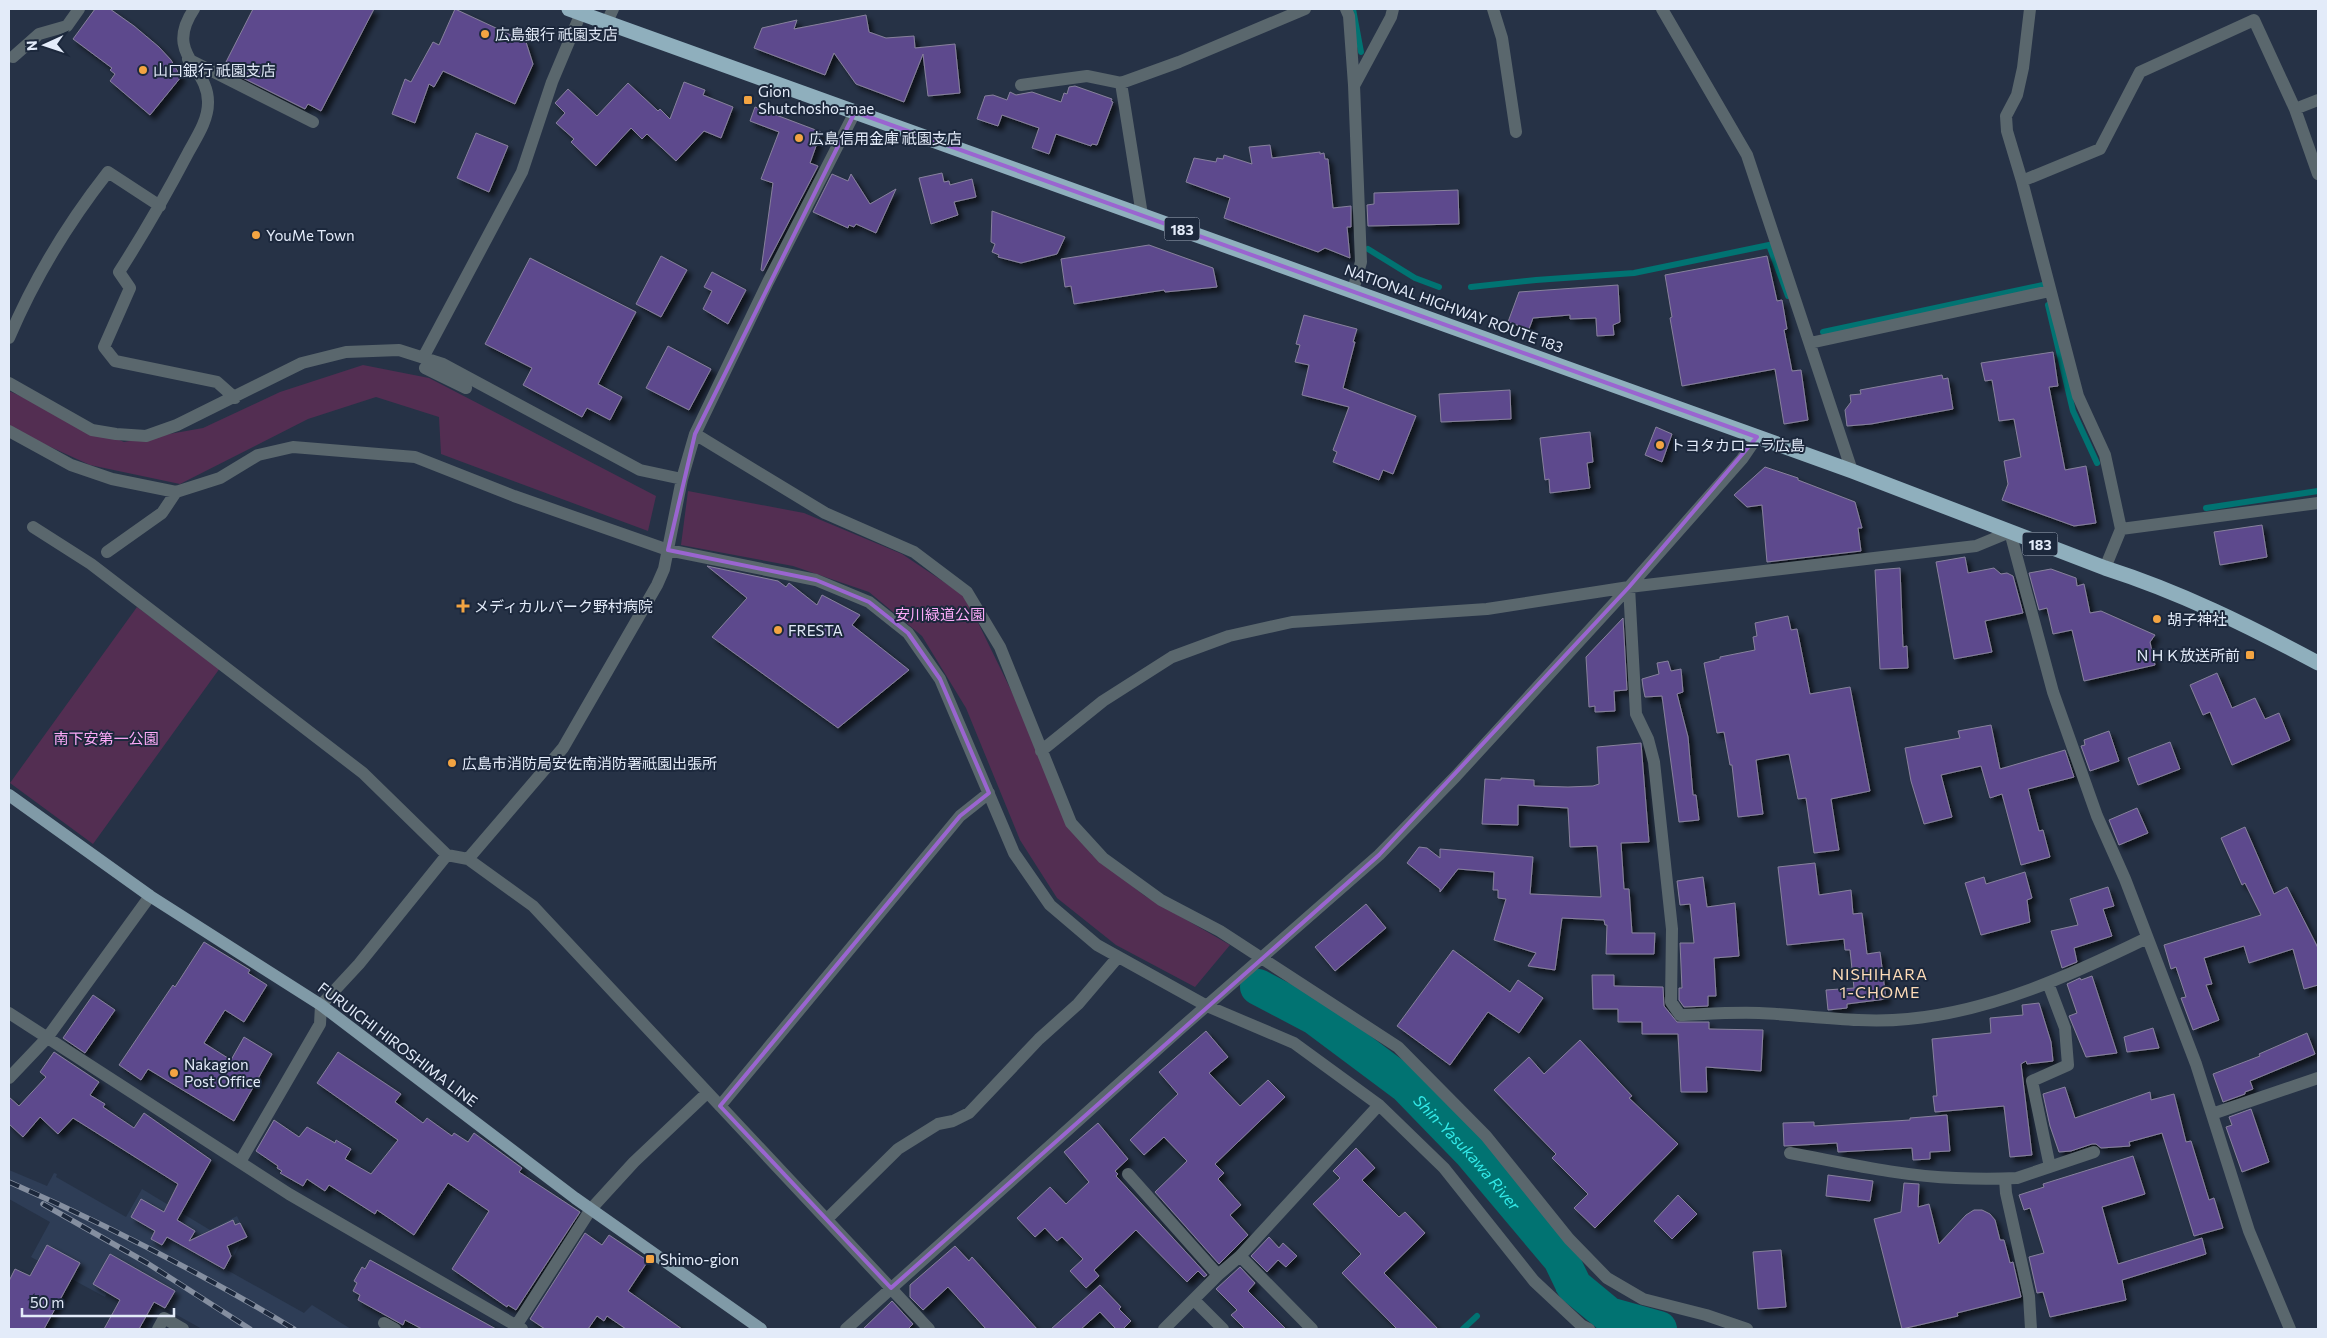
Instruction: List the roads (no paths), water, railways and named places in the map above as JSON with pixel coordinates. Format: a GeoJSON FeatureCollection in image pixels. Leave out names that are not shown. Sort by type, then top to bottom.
{"type":"FeatureCollection","features":[{"type":"Feature","properties":{"kind":"highway","name":"NATIONAL HIGHWAY ROUTE 183"},"geometry":{"type":"LineString","coordinates":[[575,11],[610,16],[855,112],[1852,470],[2010,532],[2147,582],[2228,616],[2318,663]]}},
{"type":"Feature","properties":{"kind":"main road","name":"FURUICHI HIROSHIMA LINE"},"geometry":{"type":"LineString","coordinates":[[9,795],[150,896],[322,1005],[591,1209],[761,1329]]}},
{"type":"Feature","properties":{"kind":"street"},"geometry":{"type":"LineString","coordinates":[[12,57],[39,34],[67,26],[80,9]]}},
{"type":"Feature","properties":{"kind":"street"},"geometry":{"type":"LineString","coordinates":[[194,9],[182,38],[188,59],[204,82],[208,103],[204,122],[160,206],[119,272],[130,288],[104,347],[115,361],[217,382],[235,398]]}},
{"type":"Feature","properties":{"kind":"street"},"geometry":{"type":"LineString","coordinates":[[1021,85],[1087,76],[1121,83],[1179,62],[1305,9]]}},
{"type":"Feature","properties":{"kind":"street"},"geometry":{"type":"LineString","coordinates":[[1346,9],[1349,16],[1354,85],[1361,262],[1353,290]]}},
{"type":"Feature","properties":{"kind":"street"},"geometry":{"type":"LineString","coordinates":[[1354,85],[1391,17],[1393,9]]}},
{"type":"Feature","properties":{"kind":"street"},"geometry":{"type":"LineString","coordinates":[[1493,9],[1502,38],[1516,132]]}},
{"type":"Feature","properties":{"kind":"street"},"geometry":{"type":"LineString","coordinates":[[1662,9],[1747,155],[1852,470]]}},
{"type":"Feature","properties":{"kind":"street"},"geometry":{"type":"LineString","coordinates":[[2030,9],[2023,68],[2017,95],[2006,116],[2007,131],[2022,181],[2078,396],[2105,455],[2121,529],[2105,568]]}},
{"type":"Feature","properties":{"kind":"street"},"geometry":{"type":"LineString","coordinates":[[425,362],[522,172],[575,11]]}},
{"type":"Feature","properties":{"kind":"street"},"geometry":{"type":"LineString","coordinates":[[2022,181],[2100,150],[2140,72],[2254,20],[2295,109],[2318,174]]}},
{"type":"Feature","properties":{"kind":"street"},"geometry":{"type":"LineString","coordinates":[[188,59],[313,122]]}},
{"type":"Feature","properties":{"kind":"street"},"geometry":{"type":"LineString","coordinates":[[1121,83],[1142,216]]}},
{"type":"Feature","properties":{"kind":"street"},"geometry":{"type":"LineString","coordinates":[[2295,109],[2318,100]]}},
{"type":"Feature","properties":{"kind":"street"},"geometry":{"type":"LineString","coordinates":[[468,859],[562,748],[657,585],[664,569],[682,479],[695,434],[768,282],[855,112]]}},
{"type":"Feature","properties":{"kind":"street"},"geometry":{"type":"LineString","coordinates":[[9,338],[20,312],[51,255],[78,210],[108,172],[160,206]]}},
{"type":"Feature","properties":{"kind":"street"},"geometry":{"type":"LineString","coordinates":[[1810,344],[2050,291]]}},
{"type":"Feature","properties":{"kind":"street"},"geometry":{"type":"LineString","coordinates":[[9,383],[92,430],[146,436],[177,425],[235,398],[302,363],[346,352],[399,350],[425,362],[466,388]]}},
{"type":"Feature","properties":{"kind":"street"},"geometry":{"type":"LineString","coordinates":[[425,362],[443,364],[640,470],[682,479]]}},
{"type":"Feature","properties":{"kind":"street"},"geometry":{"type":"LineString","coordinates":[[9,431],[71,465],[112,480],[176,492],[220,478],[258,455],[293,447],[416,457],[514,496],[668,550],[816,580],[869,602],[908,633],[940,678],[1014,853],[1050,905],[1097,945],[1207,1006],[1294,1043],[1379,1105],[1444,1168],[1534,1281],[1581,1325],[1589,1329]]}},
{"type":"Feature","properties":{"kind":"street"},"geometry":{"type":"LineString","coordinates":[[695,434],[825,513],[914,552],[967,592],[1000,647],[1071,823],[1103,858],[1161,900],[1220,931],[1398,1047],[1486,1136],[1569,1239],[1607,1278],[1642,1299],[1706,1315],[1747,1329]]}},
{"type":"Feature","properties":{"kind":"street"},"geometry":{"type":"LineString","coordinates":[[846,1329],[1379,855],[1428,805],[1629,587],[1742,459],[1757,437]]}},
{"type":"Feature","properties":{"kind":"street"},"geometry":{"type":"LineString","coordinates":[[107,552],[162,513],[176,492]]}},
{"type":"Feature","properties":{"kind":"street"},"geometry":{"type":"LineString","coordinates":[[2121,529],[2318,503]]}},
{"type":"Feature","properties":{"kind":"street"},"geometry":{"type":"LineString","coordinates":[[33,527],[92,564],[363,773],[447,855],[468,859],[533,906],[654,1033],[707,1093],[929,1329]]}},
{"type":"Feature","properties":{"kind":"street"},"geometry":{"type":"LineString","coordinates":[[1041,751],[1104,701],[1172,656],[1228,636],[1292,622],[1487,609],[1629,587],[1976,546],[2010,532],[2053,692],[2097,816],[2125,879],[2196,1064],[2249,1231],[2290,1329]]}},
{"type":"Feature","properties":{"kind":"street"},"geometry":{"type":"LineString","coordinates":[[1629,587],[1636,714],[1648,739],[1654,762],[1672,929],[1671,1002],[1680,1014],[1758,1013],[1858,1020],[1907,1020],[1982,1006],[2048,983],[2147,938]]}},
{"type":"Feature","properties":{"kind":"street"},"geometry":{"type":"LineString","coordinates":[[720,1106],[960,816],[989,792]]}},
{"type":"Feature","properties":{"kind":"street"},"geometry":{"type":"LineString","coordinates":[[240,1162],[320,1024],[322,1005],[359,964],[447,855]]}},
{"type":"Feature","properties":{"kind":"street"},"geometry":{"type":"LineString","coordinates":[[9,1078],[47,1038],[150,896]]}},
{"type":"Feature","properties":{"kind":"street"},"geometry":{"type":"LineString","coordinates":[[827,1219],[898,1150],[938,1124],[953,1121],[969,1113],[1039,1039],[1078,1004],[1118,957]]}},
{"type":"Feature","properties":{"kind":"street"},"geometry":{"type":"LineString","coordinates":[[2048,983],[2065,1028],[2068,1065],[2032,1081],[2050,1167]]}},
{"type":"Feature","properties":{"kind":"street"},"geometry":{"type":"LineString","coordinates":[[9,1013],[240,1162],[339,1223],[518,1328],[591,1209],[634,1162],[707,1093]]}},
{"type":"Feature","properties":{"kind":"street"},"geometry":{"type":"LineString","coordinates":[[2212,1114],[2318,1078]]}},
{"type":"Feature","properties":{"kind":"street"},"geometry":{"type":"LineString","coordinates":[[1164,1329],[1218,1275],[1240,1256],[1379,1105]]}},
{"type":"Feature","properties":{"kind":"street"},"geometry":{"type":"LineString","coordinates":[[1790,1153],[1904,1173],[1956,1178],[2017,1178],[2094,1152]]}},
{"type":"Feature","properties":{"kind":"street"},"geometry":{"type":"LineString","coordinates":[[1128,1174],[1218,1275]]}},
{"type":"Feature","properties":{"kind":"street"},"geometry":{"type":"LineString","coordinates":[[2005,1178],[2006,1193],[2030,1296],[2031,1329]]}},
{"type":"Feature","properties":{"kind":"street"},"geometry":{"type":"LineString","coordinates":[[1240,1256],[1312,1329]]}},
{"type":"Feature","properties":{"kind":"street"},"geometry":{"type":"LineString","coordinates":[[1194,1300],[1223,1329]]}},
{"type":"Feature","properties":{"kind":"street"},"geometry":{"type":"LineString","coordinates":[[158,1329],[164,1318],[183,1329]]}},
{"type":"Feature","properties":{"kind":"waterway"},"geometry":{"type":"LineString","coordinates":[[1353,9],[1361,52]]}},
{"type":"Feature","properties":{"kind":"waterway"},"geometry":{"type":"LineString","coordinates":[[1471,287],[1634,273],[1769,245],[1788,296]]}},
{"type":"Feature","properties":{"kind":"waterway"},"geometry":{"type":"LineString","coordinates":[[1368,249],[1415,278],[1439,287]]}},
{"type":"Feature","properties":{"kind":"waterway"},"geometry":{"type":"LineString","coordinates":[[1823,332],[2043,285]]}},
{"type":"Feature","properties":{"kind":"waterway"},"geometry":{"type":"LineString","coordinates":[[2048,305],[2073,411],[2097,463]]}},
{"type":"Feature","properties":{"kind":"waterway"},"geometry":{"type":"LineString","coordinates":[[2206,508],[2318,491]]}},
{"type":"Feature","properties":{"kind":"waterway","name":"Shin-Yasukawa River"},"geometry":{"type":"LineString","coordinates":[[1258,987],[1315,1017],[1406,1085],[1471,1152],[1561,1259],[1574,1286],[1609,1315],[1659,1329]]}},
{"type":"Feature","properties":{"kind":"waterway"},"geometry":{"type":"LineString","coordinates":[[1559,1290],[1574,1286]]}},
{"type":"Feature","properties":{"kind":"waterway"},"geometry":{"type":"LineString","coordinates":[[1463,1329],[1477,1316]]}},
{"type":"Feature","properties":{"kind":"railway"},"geometry":{"type":"LineString","coordinates":[[9,1182],[82,1215],[154,1251],[294,1329]]}},
{"type":"Feature","properties":{"kind":"railway"},"geometry":{"type":"LineString","coordinates":[[43,1204],[147,1263],[250,1329]]}},
{"type":"Feature","properties":{"kind":"place","name":"広島銀行 祇園支店"},"geometry":{"type":"Point","coordinates":[485,34]}},
{"type":"Feature","properties":{"kind":"place","name":"山口銀行 祇園支店"},"geometry":{"type":"Point","coordinates":[143,70]}},
{"type":"Feature","properties":{"kind":"place","name":"Gion Shutchosho-mae"},"geometry":{"type":"Point","coordinates":[748,100]}},
{"type":"Feature","properties":{"kind":"place","name":"広島信用金庫 祇園支店"},"geometry":{"type":"Point","coordinates":[799,138]}},
{"type":"Feature","properties":{"kind":"place","name":"YouMe Town"},"geometry":{"type":"Point","coordinates":[256,235]}},
{"type":"Feature","properties":{"kind":"place","name":"トヨタカローラ広島"},"geometry":{"type":"Point","coordinates":[1660,445]}},
{"type":"Feature","properties":{"kind":"place","name":"メディカルパーク野村病院"},"geometry":{"type":"Point","coordinates":[463,606]}},
{"type":"Feature","properties":{"kind":"place","name":"胡子神社"},"geometry":{"type":"Point","coordinates":[2157,619]}},
{"type":"Feature","properties":{"kind":"place","name":"FRESTA"},"geometry":{"type":"Point","coordinates":[778,630]}},
{"type":"Feature","properties":{"kind":"place","name":"ＮＨＫ放送所前"},"geometry":{"type":"Point","coordinates":[2250,655]}},
{"type":"Feature","properties":{"kind":"place","name":"広島市消防局安佐南消防署祇園出張所"},"geometry":{"type":"Point","coordinates":[452,763]}},
{"type":"Feature","properties":{"kind":"place","name":"Nakagion Post Office"},"geometry":{"type":"Point","coordinates":[174,1073]}},
{"type":"Feature","properties":{"kind":"place","name":"Shimo-gion"},"geometry":{"type":"Point","coordinates":[650,1259]}},
{"type":"Feature","properties":{"kind":"district","name":"NISHIHARA 1-CHOME"},"geometry":{"type":"Point","coordinates":[1880,982]}},
{"type":"Feature","properties":{"kind":"park label","name":"安川緑道公園"},"geometry":{"type":"Point","coordinates":[940,614]}},
{"type":"Feature","properties":{"kind":"park label","name":"南下安第一公園"},"geometry":{"type":"Point","coordinates":[106,738]}}]}
